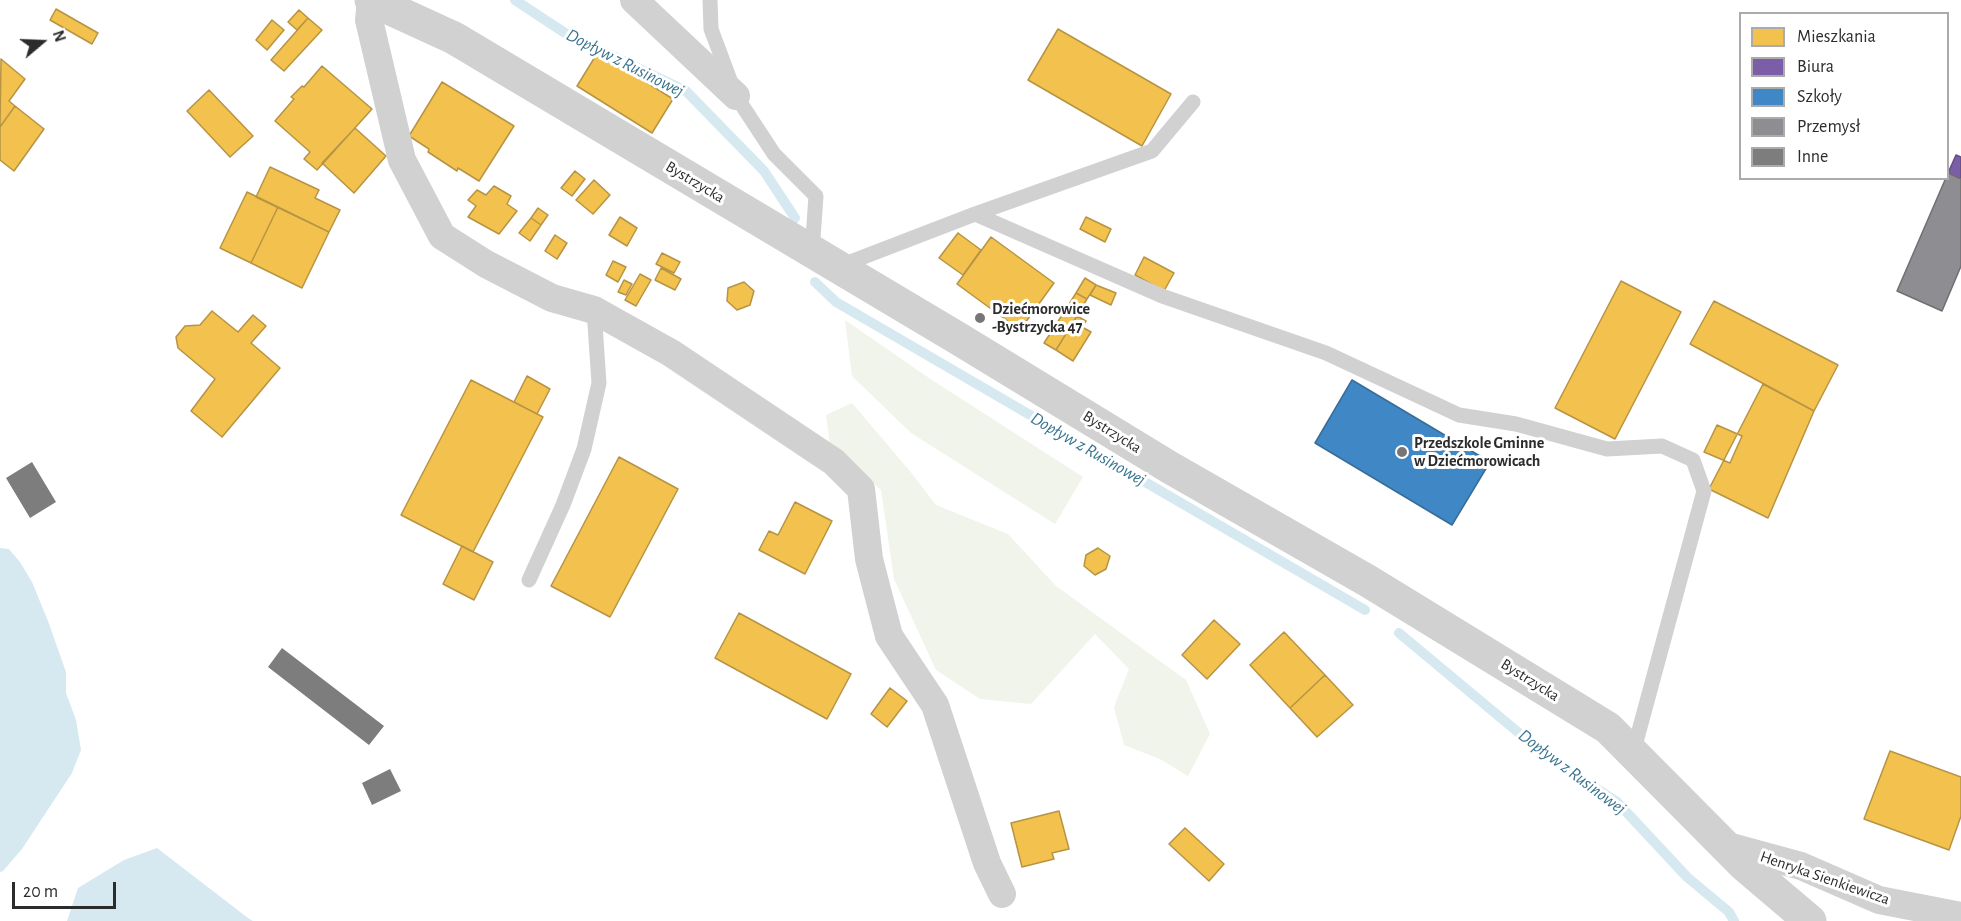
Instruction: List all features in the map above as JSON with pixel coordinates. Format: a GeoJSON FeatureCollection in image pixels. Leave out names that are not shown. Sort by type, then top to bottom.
{"type":"FeatureCollection","features":[{"type":"Feature","properties":{"kind":"street","name":"Bystrzycka"},"geometry":{"type":"LineString","coordinates":[[371,0],[454,38],[1169,467],[1368,580],[1608,728],[1744,866],[1810,921]]}},
{"type":"Feature","properties":{"kind":"street"},"geometry":{"type":"LineString","coordinates":[[371,0],[369,20],[402,160],[442,236],[486,264],[552,298],[594,310],[671,353],[834,462],[861,489],[869,559],[889,636],[936,705],[987,863],[1002,894]]}},
{"type":"Feature","properties":{"kind":"street"},"geometry":{"type":"LineString","coordinates":[[634,0],[736,96]]}},
{"type":"Feature","properties":{"kind":"street","name":"Henryka Sienkiewicza"},"geometry":{"type":"LineString","coordinates":[[1724,845],[1801,867],[1879,900],[1961,916]]}},
{"type":"Feature","properties":{"kind":"lane"},"geometry":{"type":"LineString","coordinates":[[710,0],[711,29],[736,96],[774,154],[816,196],[825,260],[975,214],[1152,151],[1193,102]]}},
{"type":"Feature","properties":{"kind":"lane"},"geometry":{"type":"LineString","coordinates":[[975,214],[1162,296],[1326,353],[1459,415],[1516,424],[1607,449],[1662,446],[1692,460],[1704,491],[1633,753]]}},
{"type":"Feature","properties":{"kind":"lane"},"geometry":{"type":"LineString","coordinates":[[529,580],[563,505],[584,449],[598,383],[594,310]]}},
{"type":"Feature","properties":{"kind":"shaded area"},"geometry":{"type":"Polygon","coordinates":[[[845,320],[932,380],[1083,477],[1055,524],[911,433],[852,376],[845,320]]]}},
{"type":"Feature","properties":{"kind":"shaded area"},"geometry":{"type":"Polygon","coordinates":[[[852,403],[936,505],[1008,534],[1056,586],[1186,680],[1210,734],[1188,776],[1160,759],[1124,745],[1114,707],[1129,669],[1095,634],[1031,704],[980,699],[936,670],[894,579],[881,490],[830,445],[826,415],[852,403]]]}},
{"type":"Feature","properties":{"kind":"shaded area"},"geometry":{"type":"Polygon","coordinates":[[[0,548],[9,549],[20,562],[32,582],[48,621],[66,672],[66,693],[76,720],[81,750],[72,773],[22,849],[0,872],[0,548]]]}},
{"type":"Feature","properties":{"kind":"shaded area"},"geometry":{"type":"Polygon","coordinates":[[[157,848],[253,921],[67,921],[78,888],[124,860],[157,848]]]}},
{"type":"Feature","properties":{"kind":"building: Mieszkania"},"geometry":{"type":"Polygon","coordinates":[[[56,9],[98,33],[92,44],[50,20],[56,9]]]}},
{"type":"Feature","properties":{"kind":"building: Mieszkania"},"geometry":{"type":"Polygon","coordinates":[[[299,10],[308,18],[297,30],[288,22],[299,10]]]}},
{"type":"Feature","properties":{"kind":"building: Mieszkania"},"geometry":{"type":"Polygon","coordinates":[[[308,18],[322,30],[284,71],[271,60],[308,18]]]}},
{"type":"Feature","properties":{"kind":"building: Mieszkania"},"geometry":{"type":"Polygon","coordinates":[[[272,20],[284,30],[267,50],[256,40],[272,20]]]}},
{"type":"Feature","properties":{"kind":"building: Mieszkania"},"geometry":{"type":"Polygon","coordinates":[[[1058,29],[1171,94],[1142,146],[1028,80],[1058,29]]]}},
{"type":"Feature","properties":{"kind":"building: Mieszkania"},"geometry":{"type":"Polygon","coordinates":[[[598,52],[673,99],[652,133],[577,86],[598,52]]]}},
{"type":"Feature","properties":{"kind":"building: Mieszkania"},"geometry":{"type":"Polygon","coordinates":[[[1,59],[25,79],[9,101],[15,106],[0,127],[1,59]]]}},
{"type":"Feature","properties":{"kind":"building: Mieszkania"},"geometry":{"type":"Polygon","coordinates":[[[322,66],[372,109],[317,170],[304,159],[310,152],[275,121],[294,99],[291,97],[302,86],[304,87],[322,66]]]}},
{"type":"Feature","properties":{"kind":"building: Mieszkania"},"geometry":{"type":"Polygon","coordinates":[[[442,82],[514,126],[479,181],[458,168],[457,171],[409,136],[442,82]]]}},
{"type":"Feature","properties":{"kind":"building: Mieszkania"},"geometry":{"type":"Polygon","coordinates":[[[209,90],[253,136],[230,157],[187,111],[209,90]]]}},
{"type":"Feature","properties":{"kind":"building: Mieszkania"},"geometry":{"type":"Polygon","coordinates":[[[15,106],[44,129],[14,171],[0,160],[0,127],[15,106]]]}},
{"type":"Feature","properties":{"kind":"building: Mieszkania"},"geometry":{"type":"Polygon","coordinates":[[[355,128],[386,156],[354,193],[322,163],[355,128]]]}},
{"type":"Feature","properties":{"kind":"building: Mieszkania"},"geometry":{"type":"Polygon","coordinates":[[[270,167],[319,190],[315,198],[340,210],[329,232],[256,197],[270,167]]]}},
{"type":"Feature","properties":{"kind":"building: Mieszkania"},"geometry":{"type":"Polygon","coordinates":[[[575,171],[585,179],[572,196],[561,188],[575,171]]]}},
{"type":"Feature","properties":{"kind":"building: Mieszkania"},"geometry":{"type":"Polygon","coordinates":[[[594,180],[610,195],[593,214],[576,200],[594,180]]]}},
{"type":"Feature","properties":{"kind":"building: Mieszkania"},"geometry":{"type":"Polygon","coordinates":[[[494,186],[511,196],[507,204],[517,211],[499,234],[468,217],[476,206],[468,200],[477,190],[486,195],[494,186]]]}},
{"type":"Feature","properties":{"kind":"building: Mieszkania"},"geometry":{"type":"Polygon","coordinates":[[[247,192],[278,207],[251,263],[220,248],[247,192]]]}},
{"type":"Feature","properties":{"kind":"building: Mieszkania"},"geometry":{"type":"Polygon","coordinates":[[[278,207],[329,232],[302,288],[251,263],[278,207]]]}},
{"type":"Feature","properties":{"kind":"building: Mieszkania"},"geometry":{"type":"Polygon","coordinates":[[[538,208],[548,215],[541,225],[531,218],[538,208]]]}},
{"type":"Feature","properties":{"kind":"building: Mieszkania"},"geometry":{"type":"Polygon","coordinates":[[[620,217],[637,228],[627,246],[609,235],[620,217]]]}},
{"type":"Feature","properties":{"kind":"building: Mieszkania"},"geometry":{"type":"Polygon","coordinates":[[[1086,217],[1111,229],[1105,242],[1080,229],[1086,217]]]}},
{"type":"Feature","properties":{"kind":"building: Mieszkania"},"geometry":{"type":"Polygon","coordinates":[[[531,218],[541,225],[530,241],[519,233],[531,218]]]}},
{"type":"Feature","properties":{"kind":"building: Mieszkania"},"geometry":{"type":"Polygon","coordinates":[[[958,233],[981,250],[963,275],[939,258],[958,233]]]}},
{"type":"Feature","properties":{"kind":"building: Mieszkania"},"geometry":{"type":"Polygon","coordinates":[[[555,235],[567,243],[557,259],[545,251],[555,235]]]}},
{"type":"Feature","properties":{"kind":"building: Mieszkania"},"geometry":{"type":"Polygon","coordinates":[[[991,237],[1054,283],[1020,330],[957,284],[991,237]]]}},
{"type":"Feature","properties":{"kind":"building: Mieszkania"},"geometry":{"type":"Polygon","coordinates":[[[662,253],[680,262],[674,273],[656,264],[662,253]]]}},
{"type":"Feature","properties":{"kind":"building: Mieszkania"},"geometry":{"type":"Polygon","coordinates":[[[1144,257],[1174,273],[1164,291],[1135,275],[1144,257]]]}},
{"type":"Feature","properties":{"kind":"building: Mieszkania"},"geometry":{"type":"Polygon","coordinates":[[[613,261],[626,267],[618,282],[606,275],[613,261]]]}},
{"type":"Feature","properties":{"kind":"building: Mieszkania"},"geometry":{"type":"Polygon","coordinates":[[[661,268],[681,279],[675,290],[655,280],[661,268]]]}},
{"type":"Feature","properties":{"kind":"building: Mieszkania"},"geometry":{"type":"Polygon","coordinates":[[[640,274],[651,280],[636,306],[625,300],[640,274]]]}},
{"type":"Feature","properties":{"kind":"building: Mieszkania"},"geometry":{"type":"Polygon","coordinates":[[[1085,278],[1096,285],[1087,299],[1076,293],[1085,278]]]}},
{"type":"Feature","properties":{"kind":"building: Mieszkania"},"geometry":{"type":"Polygon","coordinates":[[[624,280],[632,284],[626,295],[618,292],[624,280]]]}},
{"type":"Feature","properties":{"kind":"building: Mieszkania"},"geometry":{"type":"Polygon","coordinates":[[[1621,281],[1681,312],[1615,439],[1555,408],[1621,281]]]}},
{"type":"Feature","properties":{"kind":"building: Mieszkania"},"geometry":{"type":"Polygon","coordinates":[[[744,282],[754,291],[750,305],[737,310],[727,301],[728,288],[744,282]]]}},
{"type":"Feature","properties":{"kind":"building: Mieszkania"},"geometry":{"type":"Polygon","coordinates":[[[1096,285],[1116,293],[1111,305],[1090,295],[1096,285]]]}},
{"type":"Feature","properties":{"kind":"building: Mieszkania"},"geometry":{"type":"Polygon","coordinates":[[[1076,293],[1087,299],[1077,316],[1066,309],[1076,293]]]}},
{"type":"Feature","properties":{"kind":"building: Mieszkania"},"geometry":{"type":"Polygon","coordinates":[[[1714,301],[1838,365],[1814,411],[1690,344],[1714,301]]]}},
{"type":"Feature","properties":{"kind":"building: Mieszkania"},"geometry":{"type":"Polygon","coordinates":[[[1066,309],[1077,316],[1056,350],[1044,343],[1066,309]]]}},
{"type":"Feature","properties":{"kind":"building: Mieszkania"},"geometry":{"type":"Polygon","coordinates":[[[212,311],[238,332],[253,315],[266,326],[251,343],[280,368],[222,437],[191,411],[215,379],[178,348],[176,337],[185,326],[200,325],[212,311]]]}},
{"type":"Feature","properties":{"kind":"building: Mieszkania"},"geometry":{"type":"Polygon","coordinates":[[[1077,316],[1086,321],[1082,327],[1091,332],[1073,361],[1056,350],[1077,316]]]}},
{"type":"Feature","properties":{"kind":"building: Mieszkania"},"geometry":{"type":"Polygon","coordinates":[[[527,376],[550,389],[537,414],[514,402],[527,376]]]}},
{"type":"Feature","properties":{"kind":"building: Mieszkania"},"geometry":{"type":"Polygon","coordinates":[[[471,380],[543,417],[473,552],[401,515],[471,380]]]}},
{"type":"Feature","properties":{"kind":"building: Mieszkania"},"geometry":{"type":"Polygon","coordinates":[[[1763,384],[1814,411],[1768,518],[1709,489],[1763,384]]]}},
{"type":"Feature","properties":{"kind":"building: Mieszkania"},"geometry":{"type":"Polygon","coordinates":[[[1717,425],[1742,436],[1730,463],[1704,452],[1717,425]]]}},
{"type":"Feature","properties":{"kind":"building: Mieszkania"},"geometry":{"type":"Polygon","coordinates":[[[619,457],[678,489],[610,617],[551,586],[619,457]]]}},
{"type":"Feature","properties":{"kind":"building: Mieszkania"},"geometry":{"type":"Polygon","coordinates":[[[795,502],[832,521],[805,574],[759,550],[769,531],[778,535],[795,502]]]}},
{"type":"Feature","properties":{"kind":"building: Mieszkania"},"geometry":{"type":"Polygon","coordinates":[[[462,546],[493,562],[474,600],[443,584],[462,546]]]}},
{"type":"Feature","properties":{"kind":"building: Mieszkania"},"geometry":{"type":"Polygon","coordinates":[[[1098,548],[1110,556],[1106,569],[1095,575],[1084,566],[1086,555],[1098,548]]]}},
{"type":"Feature","properties":{"kind":"building: Mieszkania"},"geometry":{"type":"Polygon","coordinates":[[[739,613],[851,674],[827,719],[715,658],[739,613]]]}},
{"type":"Feature","properties":{"kind":"building: Mieszkania"},"geometry":{"type":"Polygon","coordinates":[[[1214,620],[1240,644],[1207,679],[1182,655],[1214,620]]]}},
{"type":"Feature","properties":{"kind":"building: Mieszkania"},"geometry":{"type":"Polygon","coordinates":[[[1284,632],[1325,675],[1290,708],[1250,665],[1284,632]]]}},
{"type":"Feature","properties":{"kind":"building: Mieszkania"},"geometry":{"type":"Polygon","coordinates":[[[1325,675],[1353,705],[1317,737],[1290,708],[1325,675]]]}},
{"type":"Feature","properties":{"kind":"building: Mieszkania"},"geometry":{"type":"Polygon","coordinates":[[[890,688],[907,701],[887,727],[871,714],[890,688]]]}},
{"type":"Feature","properties":{"kind":"building: Mieszkania"},"geometry":{"type":"Polygon","coordinates":[[[1890,751],[1961,777],[1961,816],[1949,850],[1864,819],[1890,751]]]}},
{"type":"Feature","properties":{"kind":"building: Mieszkania"},"geometry":{"type":"Polygon","coordinates":[[[1059,811],[1069,849],[1052,853],[1054,859],[1022,867],[1011,823],[1059,811]]]}},
{"type":"Feature","properties":{"kind":"building: Mieszkania"},"geometry":{"type":"Polygon","coordinates":[[[1185,828],[1224,864],[1209,881],[1169,844],[1185,828]]]}},
{"type":"Feature","properties":{"kind":"building: Biura"},"geometry":{"type":"Polygon","coordinates":[[[1956,155],[1961,157],[1961,179],[1949,173],[1956,155]]]}},
{"type":"Feature","properties":{"kind":"building: Szkoły","name":"Przedszkole Gminne w Dziećmorowicach"},"geometry":{"type":"Polygon","coordinates":[[[1352,380],[1490,462],[1452,525],[1315,443],[1352,380]]]}},
{"type":"Feature","properties":{"kind":"building: Przemysł"},"geometry":{"type":"Polygon","coordinates":[[[1949,173],[1961,179],[1961,266],[1942,311],[1897,291],[1945,180],[1949,180],[1949,173]]]}},
{"type":"Feature","properties":{"kind":"building: Inne"},"geometry":{"type":"Polygon","coordinates":[[[32,462],[56,502],[30,518],[6,478],[32,462]]]}},
{"type":"Feature","properties":{"kind":"building: Inne"},"geometry":{"type":"Polygon","coordinates":[[[282,648],[384,726],[369,745],[268,667],[282,648]]]}},
{"type":"Feature","properties":{"kind":"building: Inne"},"geometry":{"type":"Polygon","coordinates":[[[390,769],[401,791],[372,805],[362,783],[390,769]]]}},
{"type":"Feature","properties":{"kind":"waterway","name":"Dopływ z Rusinowej"},"geometry":{"type":"LineString","coordinates":[[515,0],[565,33],[686,91],[764,171],[795,218]]}},
{"type":"Feature","properties":{"kind":"waterway","name":"Dopływ z Rusinowej"},"geometry":{"type":"LineString","coordinates":[[815,282],[836,302],[1365,610]]}},
{"type":"Feature","properties":{"kind":"waterway","name":"Dopływ z Rusinowej"},"geometry":{"type":"LineString","coordinates":[[1399,633],[1549,758],[1617,802],[1687,877],[1729,912],[1734,921]]}},
{"type":"Feature","properties":{"kind":"place","name":"Dziećmorowice -Bystrzycka 47"},"geometry":{"type":"Point","coordinates":[980,318]}},
{"type":"Feature","properties":{"kind":"place","name":"Przedszkole Gminne w Dziećmorowicach"},"geometry":{"type":"Point","coordinates":[1402,452]}}]}
